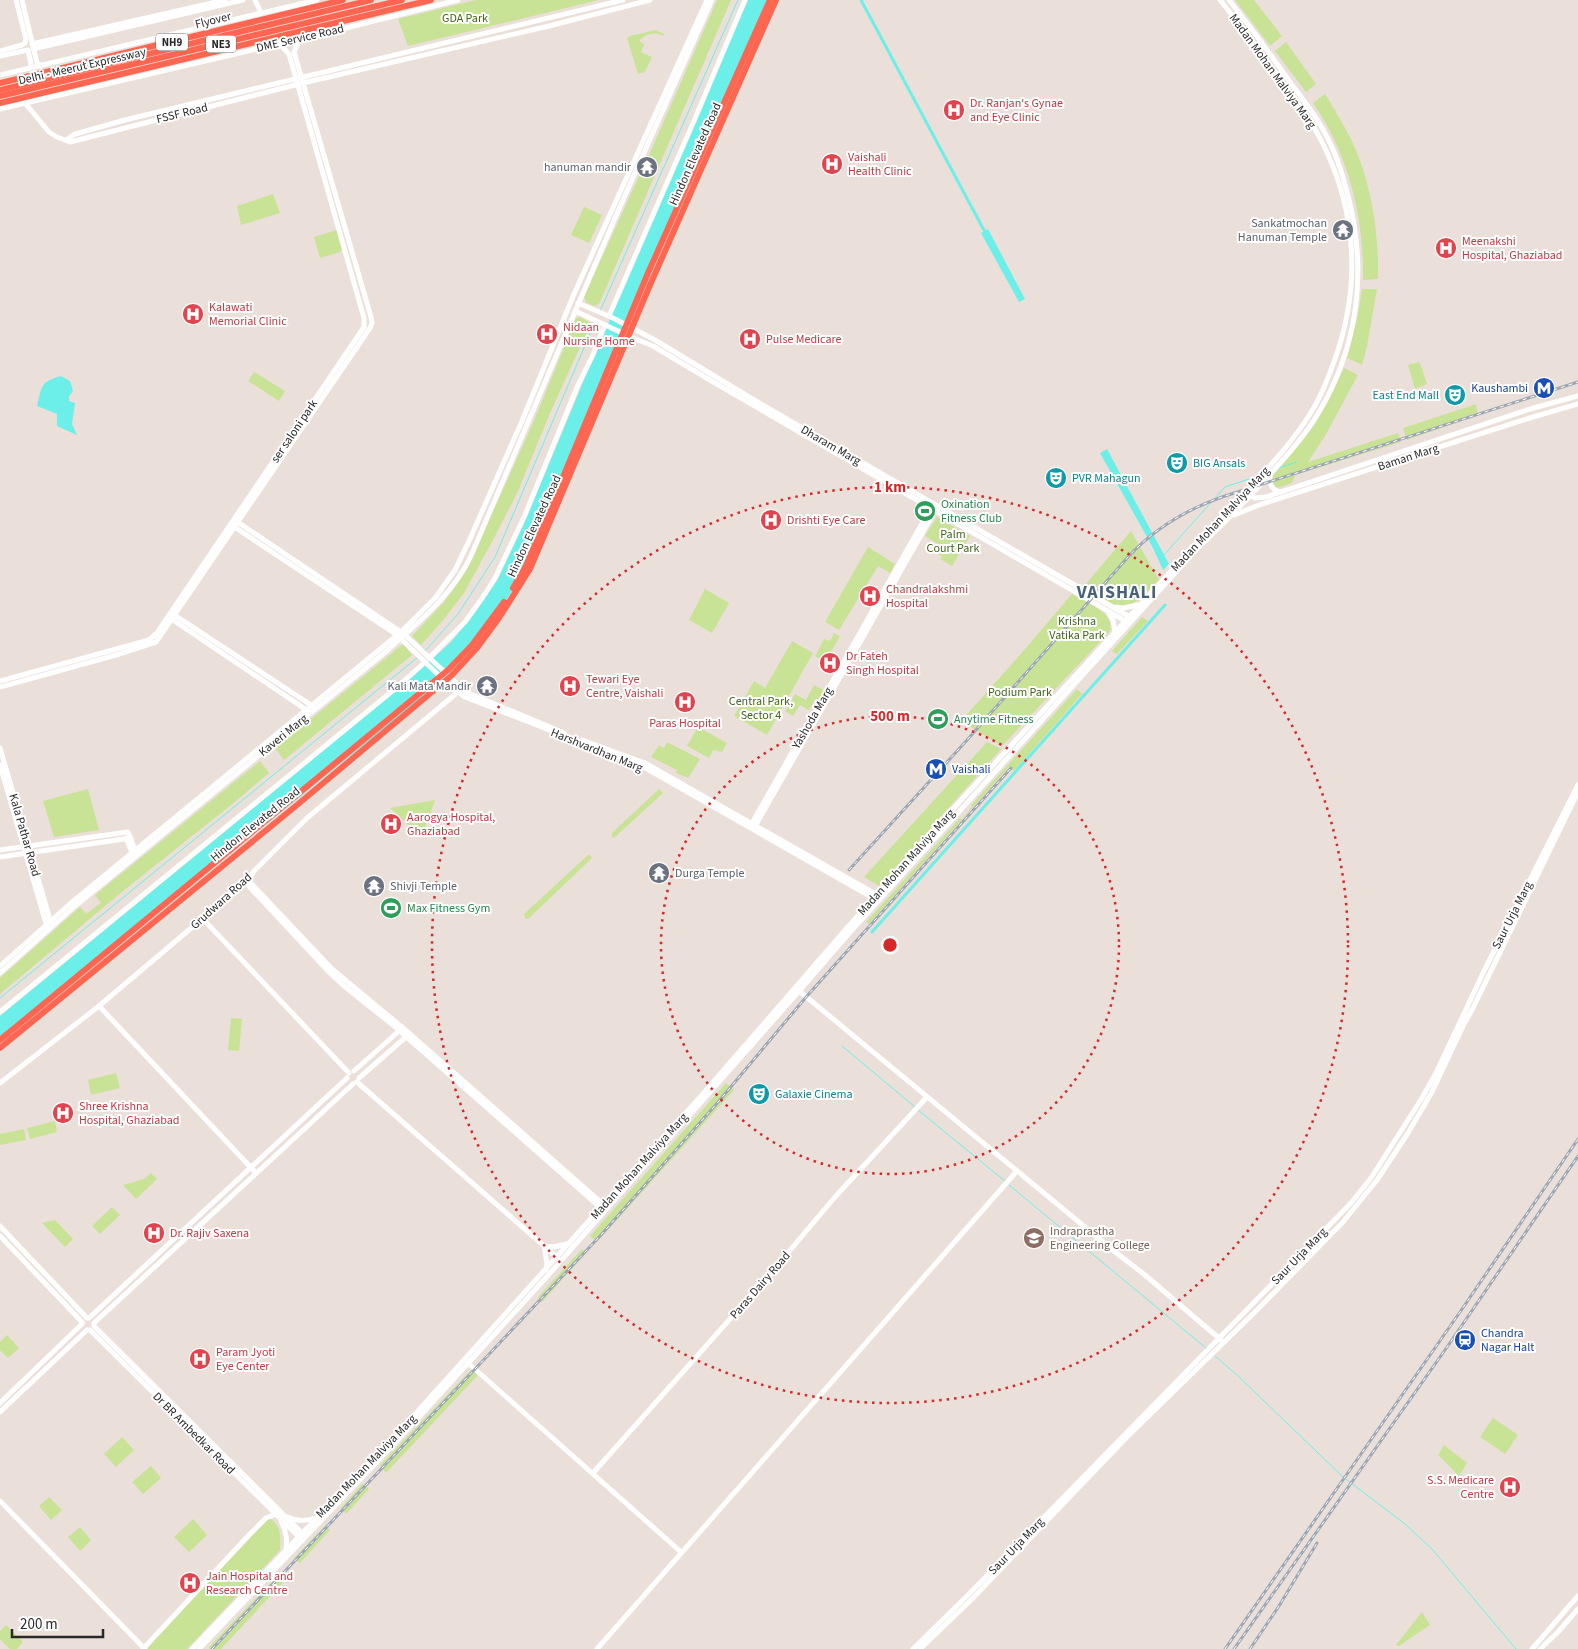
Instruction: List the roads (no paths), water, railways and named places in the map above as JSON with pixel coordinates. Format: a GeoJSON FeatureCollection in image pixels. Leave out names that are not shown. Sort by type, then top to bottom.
{"type":"FeatureCollection","features":[{"type":"Feature","properties":{"kind":"highway","name":"Flyover"},"geometry":{"type":"LineString","coordinates":[[0,83],[343,0]]}},
{"type":"Feature","properties":{"kind":"highway","name":"Delhi - Meerut Expressway"},"geometry":{"type":"LineString","coordinates":[[342,14],[371,0]]}},
{"type":"Feature","properties":{"kind":"highway","name":"Delhi - Meerut Expressway"},"geometry":{"type":"LineString","coordinates":[[0,90],[331,13],[342,14],[402,0]]}},
{"type":"Feature","properties":{"kind":"highway"},"geometry":{"type":"LineString","coordinates":[[0,103],[342,14],[431,0]]}},
{"type":"Feature","properties":{"kind":"highway","name":"Hindon Elevated Road"},"geometry":{"type":"LineString","coordinates":[[0,1040],[448,670],[472,645],[495,616],[526,566],[648,273],[770,0]]}},
{"type":"Feature","properties":{"kind":"highway","name":"Hindon Elevated Road"},"geometry":{"type":"LineString","coordinates":[[0,1048],[297,805],[451,676],[482,641],[530,569],[658,267],[776,0]]}},
{"type":"Feature","properties":{"kind":"highway","name":"Delhi - Meerut Expressway"},"geometry":{"type":"LineString","coordinates":[[0,96],[331,13]]}},
{"type":"Feature","properties":{"kind":"street"},"geometry":{"type":"LineString","coordinates":[[0,51],[25,43],[26,39],[16,0]]}},
{"type":"Feature","properties":{"kind":"street"},"geometry":{"type":"LineString","coordinates":[[22,0],[37,62],[41,66]]}},
{"type":"Feature","properties":{"kind":"street"},"geometry":{"type":"LineString","coordinates":[[206,7],[225,0]]}},
{"type":"Feature","properties":{"kind":"street"},"geometry":{"type":"LineString","coordinates":[[33,47],[243,0]]}},
{"type":"Feature","properties":{"kind":"street"},"geometry":{"type":"LineString","coordinates":[[255,0],[261,13]]}},
{"type":"Feature","properties":{"kind":"street"},"geometry":{"type":"LineString","coordinates":[[0,75],[317,0]]}},
{"type":"Feature","properties":{"kind":"street"},"geometry":{"type":"LineString","coordinates":[[337,0],[343,29]]}},
{"type":"Feature","properties":{"kind":"street","name":"DME Service Road"},"geometry":{"type":"LineString","coordinates":[[0,109],[343,29],[458,0]]}},
{"type":"Feature","properties":{"kind":"street"},"geometry":{"type":"LineString","coordinates":[[300,81],[623,0]]}},
{"type":"Feature","properties":{"kind":"street"},"geometry":{"type":"LineString","coordinates":[[300,81],[549,26],[650,0]]}},
{"type":"Feature","properties":{"kind":"street"},"geometry":{"type":"LineString","coordinates":[[510,455],[574,294],[707,0]]}},
{"type":"Feature","properties":{"kind":"street"},"geometry":{"type":"LineString","coordinates":[[510,455],[712,0]]}},
{"type":"Feature","properties":{"kind":"street"},"geometry":{"type":"LineString","coordinates":[[610,316],[745,0]]}},
{"type":"Feature","properties":{"kind":"street","name":"Madan Mohan Malviya Marg"},"geometry":{"type":"LineString","coordinates":[[877,898],[1127,622],[1231,516],[1282,452],[1310,414],[1322,393],[1344,332],[1351,298],[1352,248],[1337,176],[1312,123],[1220,0]]}},
{"type":"Feature","properties":{"kind":"street","name":"Madan Mohan Malviya Marg"},"geometry":{"type":"LineString","coordinates":[[1131,618],[1140,604],[1270,474],[1316,418],[1343,362],[1351,333],[1358,285],[1358,247],[1350,201],[1337,158],[1318,120],[1229,0]]}},
{"type":"Feature","properties":{"kind":"street"},"geometry":{"type":"LineString","coordinates":[[0,681],[148,640],[157,633],[171,616],[366,335],[372,323],[300,81],[294,52],[299,41],[304,38]]}},
{"type":"Feature","properties":{"kind":"street"},"geometry":{"type":"LineString","coordinates":[[279,43],[289,54],[300,81]]}},
{"type":"Feature","properties":{"kind":"street"},"geometry":{"type":"LineString","coordinates":[[0,56],[28,50],[30,68]]}},
{"type":"Feature","properties":{"kind":"street","name":"FSSF Road"},"geometry":{"type":"LineString","coordinates":[[66,140],[75,134],[131,118],[300,81]]}},
{"type":"Feature","properties":{"kind":"street","name":"FSSF Road"},"geometry":{"type":"LineString","coordinates":[[66,140],[70,142],[300,81]]}},
{"type":"Feature","properties":{"kind":"street"},"geometry":{"type":"LineString","coordinates":[[25,103],[48,132],[56,138],[66,140]]}},
{"type":"Feature","properties":{"kind":"street"},"geometry":{"type":"LineString","coordinates":[[131,118],[133,126]]}},
{"type":"Feature","properties":{"kind":"street","name":"Dharam Marg"},"geometry":{"type":"LineString","coordinates":[[578,303],[610,316],[636,330],[758,405]]}},
{"type":"Feature","properties":{"kind":"street"},"geometry":{"type":"LineString","coordinates":[[582,314],[582,310],[586,306]]}},
{"type":"Feature","properties":{"kind":"street","name":"Dharam Marg"},"geometry":{"type":"LineString","coordinates":[[575,311],[666,352],[1110,609],[1131,618]]}},
{"type":"Feature","properties":{"kind":"street"},"geometry":{"type":"LineString","coordinates":[[0,1012],[408,678],[465,622],[495,578],[525,515],[578,384],[592,357],[603,324]]}},
{"type":"Feature","properties":{"kind":"street"},"geometry":{"type":"LineString","coordinates":[[1344,332],[1351,333]]}},
{"type":"Feature","properties":{"kind":"street","name":"Baman Marg"},"geometry":{"type":"LineString","coordinates":[[1246,496],[1260,499],[1530,409],[1578,396]]}},
{"type":"Feature","properties":{"kind":"street","name":"Baman Marg"},"geometry":{"type":"LineString","coordinates":[[1231,516],[1259,505],[1578,404]]}},
{"type":"Feature","properties":{"kind":"street"},"geometry":{"type":"LineString","coordinates":[[1381,459],[1394,462],[1394,454]]}},
{"type":"Feature","properties":{"kind":"street","name":"Kaveri Marg"},"geometry":{"type":"LineString","coordinates":[[0,966],[74,907],[136,853],[401,635],[436,597],[455,570],[510,455]]}},
{"type":"Feature","properties":{"kind":"street"},"geometry":{"type":"LineString","coordinates":[[1371,470],[1373,476]]}},
{"type":"Feature","properties":{"kind":"street"},"geometry":{"type":"LineString","coordinates":[[1270,474],[1272,487],[1276,491],[1282,492]]}},
{"type":"Feature","properties":{"kind":"street"},"geometry":{"type":"LineString","coordinates":[[1295,494],[1299,500]]}},
{"type":"Feature","properties":{"kind":"street"},"geometry":{"type":"LineString","coordinates":[[1246,496],[1259,505]]}},
{"type":"Feature","properties":{"kind":"street","name":"Yashoda Marg"},"geometry":{"type":"LineString","coordinates":[[752,827],[934,508]]}},
{"type":"Feature","properties":{"kind":"street","name":"Harshvardhan Marg"},"geometry":{"type":"LineString","coordinates":[[234,524],[401,635],[458,692],[474,702],[642,766],[667,778],[877,898]]}},
{"type":"Feature","properties":{"kind":"street"},"geometry":{"type":"LineString","coordinates":[[1114,632],[1110,609],[1140,604]]}},
{"type":"Feature","properties":{"kind":"street","name":"Dharam Marg"},"geometry":{"type":"LineString","coordinates":[[1110,609],[1127,622]]}},
{"type":"Feature","properties":{"kind":"street"},"geometry":{"type":"LineString","coordinates":[[0,687],[152,644],[160,638],[171,616]]}},
{"type":"Feature","properties":{"kind":"street"},"geometry":{"type":"LineString","coordinates":[[171,616],[314,707]]}},
{"type":"Feature","properties":{"kind":"street"},"geometry":{"type":"LineString","coordinates":[[171,616],[308,711]]}},
{"type":"Feature","properties":{"kind":"street","name":"Madan Mohan Malviya Marg"},"geometry":{"type":"LineString","coordinates":[[199,1649],[302,1537],[408,1429],[468,1364],[877,898],[1114,632],[1127,622]]}},
{"type":"Feature","properties":{"kind":"street","name":"Harshvardhan Marg"},"geometry":{"type":"LineString","coordinates":[[452,684],[476,698],[642,761],[667,778]]}},
{"type":"Feature","properties":{"kind":"street","name":"Grudwara Road"},"geometry":{"type":"LineString","coordinates":[[0,1083],[99,1006],[246,881],[254,870],[307,818],[458,692]]}},
{"type":"Feature","properties":{"kind":"street","name":"Kala Pathar Road"},"geometry":{"type":"LineString","coordinates":[[0,748],[26,846],[50,925]]}},
{"type":"Feature","properties":{"kind":"street","name":"Kala Pathar Road"},"geometry":{"type":"LineString","coordinates":[[0,765],[26,846]]}},
{"type":"Feature","properties":{"kind":"street","name":"Saur Urja Marg"},"geometry":{"type":"LineString","coordinates":[[913,1649],[963,1601],[1221,1340],[1343,1222],[1393,1158],[1432,1092],[1484,977],[1578,785]]}},
{"type":"Feature","properties":{"kind":"street","name":"Saur Urja Marg"},"geometry":{"type":"LineString","coordinates":[[1566,812],[1578,792]]}},
{"type":"Feature","properties":{"kind":"street"},"geometry":{"type":"LineString","coordinates":[[0,850],[126,832],[136,853]]}},
{"type":"Feature","properties":{"kind":"street"},"geometry":{"type":"LineString","coordinates":[[0,857],[129,839]]}},
{"type":"Feature","properties":{"kind":"street"},"geometry":{"type":"LineString","coordinates":[[246,881],[328,972],[407,1035],[603,1206]]}},
{"type":"Feature","properties":{"kind":"street"},"geometry":{"type":"LineString","coordinates":[[202,918],[350,1074],[358,1075],[356,1081]]}},
{"type":"Feature","properties":{"kind":"street","name":"Kaveri Marg"},"geometry":{"type":"LineString","coordinates":[[0,973],[50,925]]}},
{"type":"Feature","properties":{"kind":"street"},"geometry":{"type":"LineString","coordinates":[[798,989],[1221,1340]]}},
{"type":"Feature","properties":{"kind":"street","name":"Madan Mohan Malviya Marg"},"geometry":{"type":"LineString","coordinates":[[192,1649],[286,1550],[302,1537],[317,1517],[409,1421],[546,1270],[559,1259],[571,1242],[798,989]]}},
{"type":"Feature","properties":{"kind":"street"},"geometry":{"type":"LineString","coordinates":[[99,1006],[256,1173]]}},
{"type":"Feature","properties":{"kind":"street"},"geometry":{"type":"LineString","coordinates":[[0,1404],[85,1320],[400,1030]]}},
{"type":"Feature","properties":{"kind":"street"},"geometry":{"type":"LineString","coordinates":[[0,1412],[407,1035]]}},
{"type":"Feature","properties":{"kind":"street"},"geometry":{"type":"LineString","coordinates":[[350,1074],[349,1083],[356,1081]]}},
{"type":"Feature","properties":{"kind":"street"},"geometry":{"type":"LineString","coordinates":[[356,1081],[559,1259]]}},
{"type":"Feature","properties":{"kind":"street","name":"Paras Dairy Road"},"geometry":{"type":"LineString","coordinates":[[593,1473],[770,1274],[835,1197],[927,1097]]}},
{"type":"Feature","properties":{"kind":"street"},"geometry":{"type":"LineString","coordinates":[[597,1649],[1017,1171]]}},
{"type":"Feature","properties":{"kind":"street"},"geometry":{"type":"LineString","coordinates":[[0,1226],[85,1320],[84,1329],[91,1327]]}},
{"type":"Feature","properties":{"kind":"street"},"geometry":{"type":"LineString","coordinates":[[0,1236],[85,1320],[93,1320],[91,1327]]}},
{"type":"Feature","properties":{"kind":"street"},"geometry":{"type":"LineString","coordinates":[[544,1246],[554,1247],[571,1242]]}},
{"type":"Feature","properties":{"kind":"street"},"geometry":{"type":"LineString","coordinates":[[544,1246],[546,1270]]}},
{"type":"Feature","properties":{"kind":"street","name":"Dr BR Ambedkar Road"},"geometry":{"type":"LineString","coordinates":[[91,1327],[302,1537]]}},
{"type":"Feature","properties":{"kind":"street","name":"Saur Urja Marg"},"geometry":{"type":"LineString","coordinates":[[920,1649],[972,1599],[1205,1356]]}},
{"type":"Feature","properties":{"kind":"street"},"geometry":{"type":"LineString","coordinates":[[468,1364],[682,1552]]}},
{"type":"Feature","properties":{"kind":"street"},"geometry":{"type":"LineString","coordinates":[[0,1501],[144,1649],[266,1518],[279,1515],[297,1521],[317,1517]]}},
{"type":"Feature","properties":{"kind":"street"},"geometry":{"type":"LineString","coordinates":[[279,1515],[286,1532],[286,1550]]}},
{"type":"Feature","properties":{"kind":"street"},"geometry":{"type":"LineString","coordinates":[[1532,1649],[1578,1596]]}},
{"type":"Feature","properties":{"kind":"street"},"geometry":{"type":"LineString","coordinates":[[1540,1649],[1578,1609]]}},
{"type":"Feature","properties":{"kind":"water"},"geometry":{"type":"Polygon","coordinates":[[[748,0],[770,0],[615,357],[536,551],[498,614],[457,666],[414,704],[0,1041],[0,1016],[407,682],[451,642],[474,614],[498,579],[523,526],[748,0]]]}},
{"type":"Feature","properties":{"kind":"water"},"geometry":{"type":"Polygon","coordinates":[[[988,229],[1025,299],[1019,302],[981,233],[988,229]]]}},
{"type":"Feature","properties":{"kind":"water"},"geometry":{"type":"Polygon","coordinates":[[[61,376],[70,381],[73,391],[69,396],[69,401],[75,403],[72,424],[77,435],[57,426],[57,414],[37,406],[45,383],[61,376]]]}},
{"type":"Feature","properties":{"kind":"water"},"geometry":{"type":"Polygon","coordinates":[[[1107,449],[1169,564],[1163,570],[1152,546],[1100,453],[1107,449]]]}},
{"type":"Feature","properties":{"kind":"waterway"},"geometry":{"type":"LineString","coordinates":[[600,311],[738,0]]}},
{"type":"Feature","properties":{"kind":"waterway"},"geometry":{"type":"LineString","coordinates":[[861,0],[986,234]]}},
{"type":"Feature","properties":{"kind":"waterway"},"geometry":{"type":"LineString","coordinates":[[425,651],[458,614],[495,557],[595,322]]}},
{"type":"Feature","properties":{"kind":"waterway"},"geometry":{"type":"LineString","coordinates":[[1279,468],[1297,462]]}},
{"type":"Feature","properties":{"kind":"waterway"},"geometry":{"type":"LineString","coordinates":[[1164,555],[1225,487],[1252,478]]}},
{"type":"Feature","properties":{"kind":"waterway"},"geometry":{"type":"LineString","coordinates":[[872,932],[1165,605]]}},
{"type":"Feature","properties":{"kind":"waterway"},"geometry":{"type":"LineString","coordinates":[[0,998],[418,657]]}},
{"type":"Feature","properties":{"kind":"waterway"},"geometry":{"type":"LineString","coordinates":[[842,1046],[915,1107]]}},
{"type":"Feature","properties":{"kind":"waterway"},"geometry":{"type":"LineString","coordinates":[[918,1110],[1006,1182]]}},
{"type":"Feature","properties":{"kind":"waterway"},"geometry":{"type":"LineString","coordinates":[[1009,1185],[1206,1348]]}},
{"type":"Feature","properties":{"kind":"waterway"},"geometry":{"type":"LineString","coordinates":[[1215,1356],[1342,1476],[1405,1524],[1432,1549],[1516,1649]]}},
{"type":"Feature","properties":{"kind":"railway"},"geometry":{"type":"LineString","coordinates":[[849,870],[968,739],[1128,557],[1149,537],[1171,521],[1222,497],[1578,382]]}},
{"type":"Feature","properties":{"kind":"railway"},"geometry":{"type":"LineString","coordinates":[[212,1649],[601,1235],[719,1101],[807,996],[1011,768]]}},
{"type":"Feature","properties":{"kind":"railway"},"geometry":{"type":"LineString","coordinates":[[1225,1649],[1578,1139]]}},
{"type":"Feature","properties":{"kind":"railway"},"geometry":{"type":"LineString","coordinates":[[1234,1649],[1445,1350],[1578,1156]]}},
{"type":"Feature","properties":{"kind":"railway"},"geometry":{"type":"LineString","coordinates":[[1250,1649],[1279,1606],[1317,1543]]}},
{"type":"Feature","properties":{"kind":"place","name":"Dr. Ranjan's Gynae and Eye Clinic"},"geometry":{"type":"Point","coordinates":[954,110]}},
{"type":"Feature","properties":{"kind":"place","name":"Vaishali Health Clinic"},"geometry":{"type":"Point","coordinates":[832,164]}},
{"type":"Feature","properties":{"kind":"place","name":"hanuman mandir"},"geometry":{"type":"Point","coordinates":[647,167]}},
{"type":"Feature","properties":{"kind":"place","name":"Sankatmochan Hanuman Temple"},"geometry":{"type":"Point","coordinates":[1343,230]}},
{"type":"Feature","properties":{"kind":"place","name":"Meenakshi Hospital, Ghaziabad"},"geometry":{"type":"Point","coordinates":[1446,248]}},
{"type":"Feature","properties":{"kind":"place","name":"Kalawati Memorial Clinic"},"geometry":{"type":"Point","coordinates":[193,314]}},
{"type":"Feature","properties":{"kind":"place","name":"Nidaan Nursing Home"},"geometry":{"type":"Point","coordinates":[547,334]}},
{"type":"Feature","properties":{"kind":"place","name":"Pulse Medicare"},"geometry":{"type":"Point","coordinates":[750,339]}},
{"type":"Feature","properties":{"kind":"place","name":"Kaushambi"},"geometry":{"type":"Point","coordinates":[1544,388]}},
{"type":"Feature","properties":{"kind":"place","name":"East End Mall"},"geometry":{"type":"Point","coordinates":[1455,395]}},
{"type":"Feature","properties":{"kind":"place","name":"BIG Ansals"},"geometry":{"type":"Point","coordinates":[1177,463]}},
{"type":"Feature","properties":{"kind":"place","name":"PVR Mahagun"},"geometry":{"type":"Point","coordinates":[1056,478]}},
{"type":"Feature","properties":{"kind":"place","name":"Oxination Fitness Club"},"geometry":{"type":"Point","coordinates":[925,511]}},
{"type":"Feature","properties":{"kind":"place","name":"Drishti Eye Care"},"geometry":{"type":"Point","coordinates":[771,520]}},
{"type":"Feature","properties":{"kind":"place","name":"Chandralakshmi Hospital"},"geometry":{"type":"Point","coordinates":[870,596]}},
{"type":"Feature","properties":{"kind":"place","name":"Dr Fateh Singh Hospital"},"geometry":{"type":"Point","coordinates":[830,663]}},
{"type":"Feature","properties":{"kind":"place","name":"Kali Mata Mandir"},"geometry":{"type":"Point","coordinates":[487,686]}},
{"type":"Feature","properties":{"kind":"place","name":"Tewari Eye Centre, Vaishali"},"geometry":{"type":"Point","coordinates":[570,686]}},
{"type":"Feature","properties":{"kind":"place","name":"Paras Hospital"},"geometry":{"type":"Point","coordinates":[685,702]}},
{"type":"Feature","properties":{"kind":"place","name":"Anytime Fitness"},"geometry":{"type":"Point","coordinates":[938,719]}},
{"type":"Feature","properties":{"kind":"place","name":"Vaishali"},"geometry":{"type":"Point","coordinates":[936,769]}},
{"type":"Feature","properties":{"kind":"place","name":"Aarogya Hospital, Ghaziabad"},"geometry":{"type":"Point","coordinates":[391,824]}},
{"type":"Feature","properties":{"kind":"place","name":"Durga Temple"},"geometry":{"type":"Point","coordinates":[659,873]}},
{"type":"Feature","properties":{"kind":"place","name":"Shivji Temple"},"geometry":{"type":"Point","coordinates":[374,886]}},
{"type":"Feature","properties":{"kind":"place","name":"Max Fitness Gym"},"geometry":{"type":"Point","coordinates":[391,908]}},
{"type":"Feature","properties":{"kind":"place","name":"Galaxie Cinema"},"geometry":{"type":"Point","coordinates":[759,1094]}},
{"type":"Feature","properties":{"kind":"place","name":"Shree Krishna Hospital, Ghaziabad"},"geometry":{"type":"Point","coordinates":[63,1113]}},
{"type":"Feature","properties":{"kind":"place","name":"Dr. Rajiv Saxena"},"geometry":{"type":"Point","coordinates":[154,1233]}},
{"type":"Feature","properties":{"kind":"place","name":"Indraprastha Engineering College"},"geometry":{"type":"Point","coordinates":[1034,1238]}},
{"type":"Feature","properties":{"kind":"place","name":"Chandra Nagar Halt"},"geometry":{"type":"Point","coordinates":[1465,1340]}},
{"type":"Feature","properties":{"kind":"place","name":"Param Jyoti Eye Center"},"geometry":{"type":"Point","coordinates":[200,1359]}},
{"type":"Feature","properties":{"kind":"place","name":"S.S. Medicare Centre"},"geometry":{"type":"Point","coordinates":[1510,1487]}},
{"type":"Feature","properties":{"kind":"place","name":"Jain Hospital and Research Centre"},"geometry":{"type":"Point","coordinates":[190,1583]}},
{"type":"Feature","properties":{"kind":"district","name":"VAISHALI"},"geometry":{"type":"Point","coordinates":[1117,592]}},
{"type":"Feature","properties":{"kind":"park label","name":"GDA Park"},"geometry":{"type":"Point","coordinates":[465,18]}},
{"type":"Feature","properties":{"kind":"park label","name":"Palm Court Park"},"geometry":{"type":"Point","coordinates":[953,541]}},
{"type":"Feature","properties":{"kind":"park label","name":"Krishna Vatika Park"},"geometry":{"type":"Point","coordinates":[1077,628]}},
{"type":"Feature","properties":{"kind":"park label","name":"Podium Park"},"geometry":{"type":"Point","coordinates":[1020,692]}},
{"type":"Feature","properties":{"kind":"park label","name":"Central Park, Sector 4"},"geometry":{"type":"Point","coordinates":[761,708]}}]}
